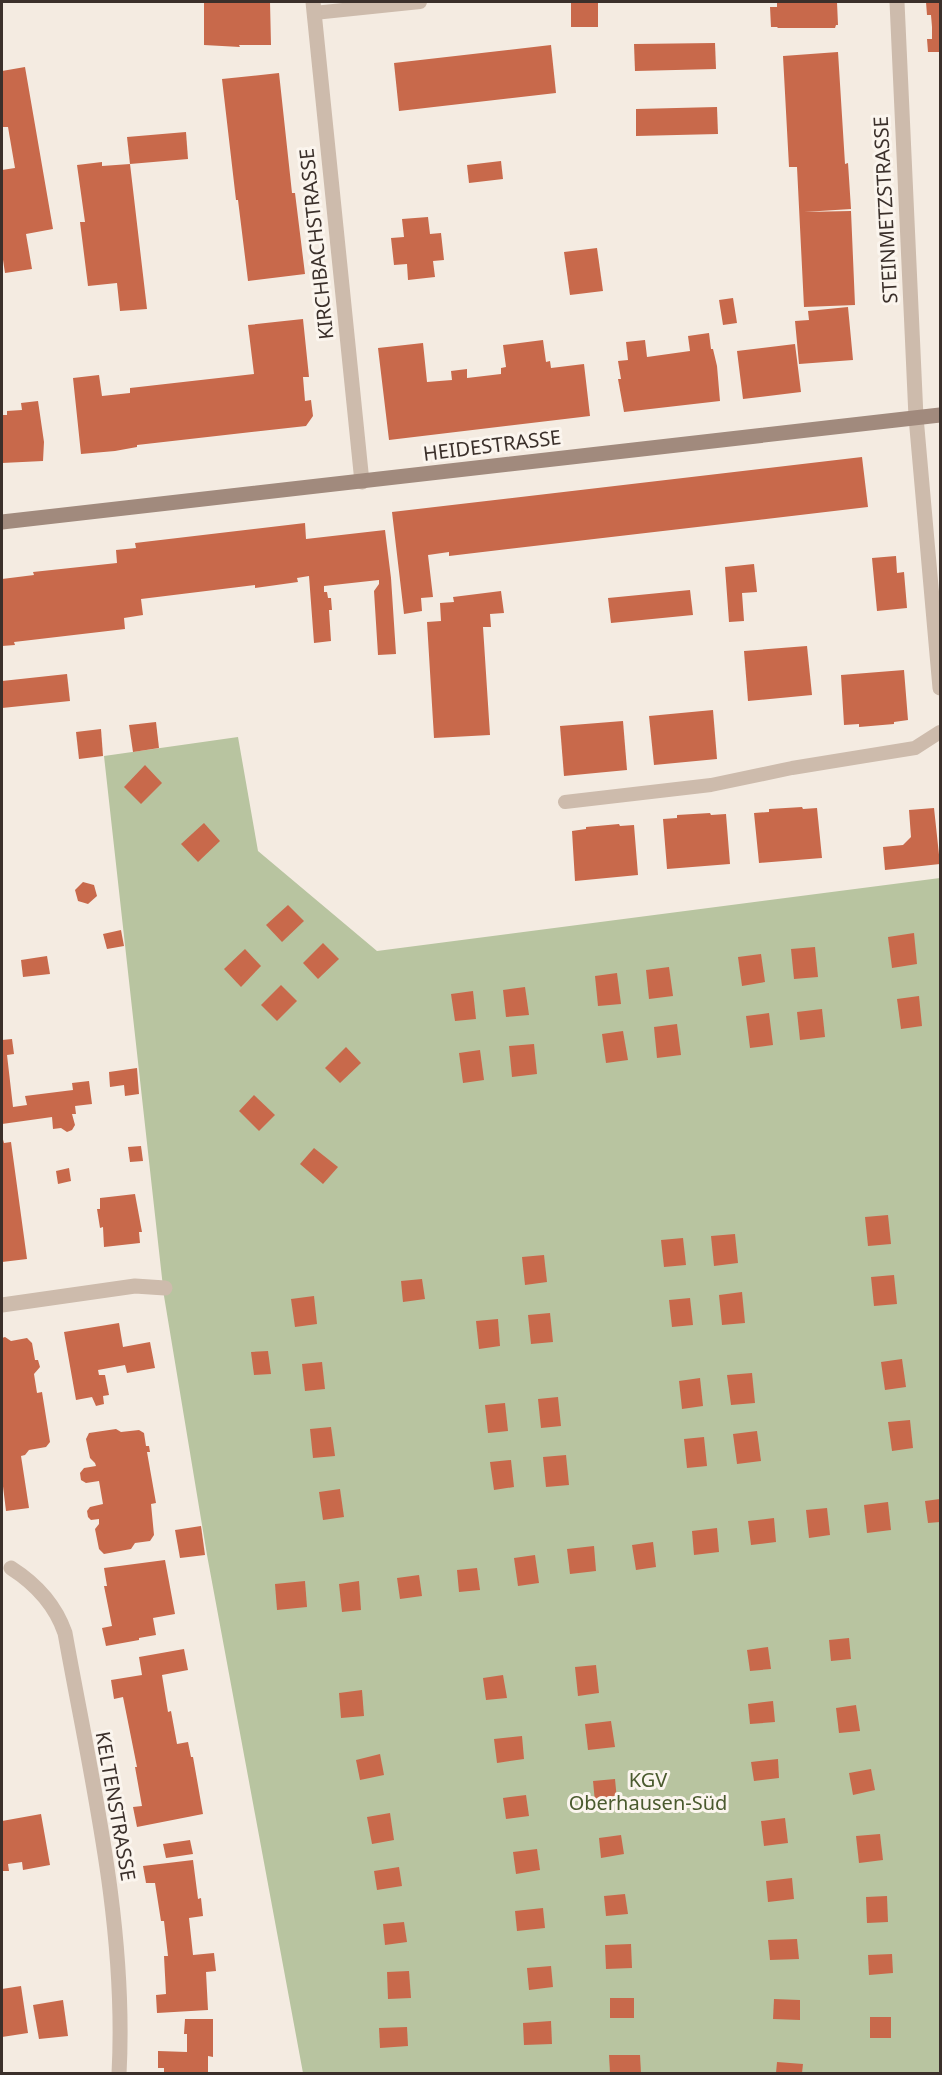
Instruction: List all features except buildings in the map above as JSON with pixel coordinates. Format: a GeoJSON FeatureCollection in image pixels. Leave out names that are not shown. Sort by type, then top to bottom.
{"type":"FeatureCollection","features":[{"type":"Feature","properties":{"kind":"street","name":"STEINMETZSTRASSE"},"geometry":{"type":"LineString","coordinates":[[897,2],[916,417]]}},
{"type":"Feature","properties":{"kind":"street","name":"KIRCHBACHSTRASSE"},"geometry":{"type":"LineString","coordinates":[[314,7],[362,482]]}},
{"type":"Feature","properties":{"kind":"street","name":"HEIDESTRASSE"},"geometry":{"type":"LineString","coordinates":[[2,522],[940,416]]}},
{"type":"Feature","properties":{"kind":"street"},"geometry":{"type":"LineString","coordinates":[[916,417],[940,688]]}},
{"type":"Feature","properties":{"kind":"street"},"geometry":{"type":"LineString","coordinates":[[2,1305],[135,1286],[165,1288]]}},
{"type":"Feature","properties":{"kind":"street","name":"KELTENSTRASSE"},"geometry":{"type":"LineString","coordinates":[[11,1568],[53,1605],[65,1633],[104,1851],[119,1968],[121,2016],[119,2073]]}},
{"type":"Feature","properties":{"kind":"lane"},"geometry":{"type":"LineString","coordinates":[[314,7],[420,2]]}},
{"type":"Feature","properties":{"kind":"lane"},"geometry":{"type":"LineString","coordinates":[[565,802],[711,785],[792,768],[915,747],[940,732]]}},
{"type":"Feature","properties":{"kind":"green space","name":"KGV Oberhausen-Süd"},"geometry":{"type":"Polygon","coordinates":[[[238,737],[258,851],[377,951],[940,878],[940,2073],[303,2073],[207,1555],[164,1296],[104,756],[238,737]]]}}]}
